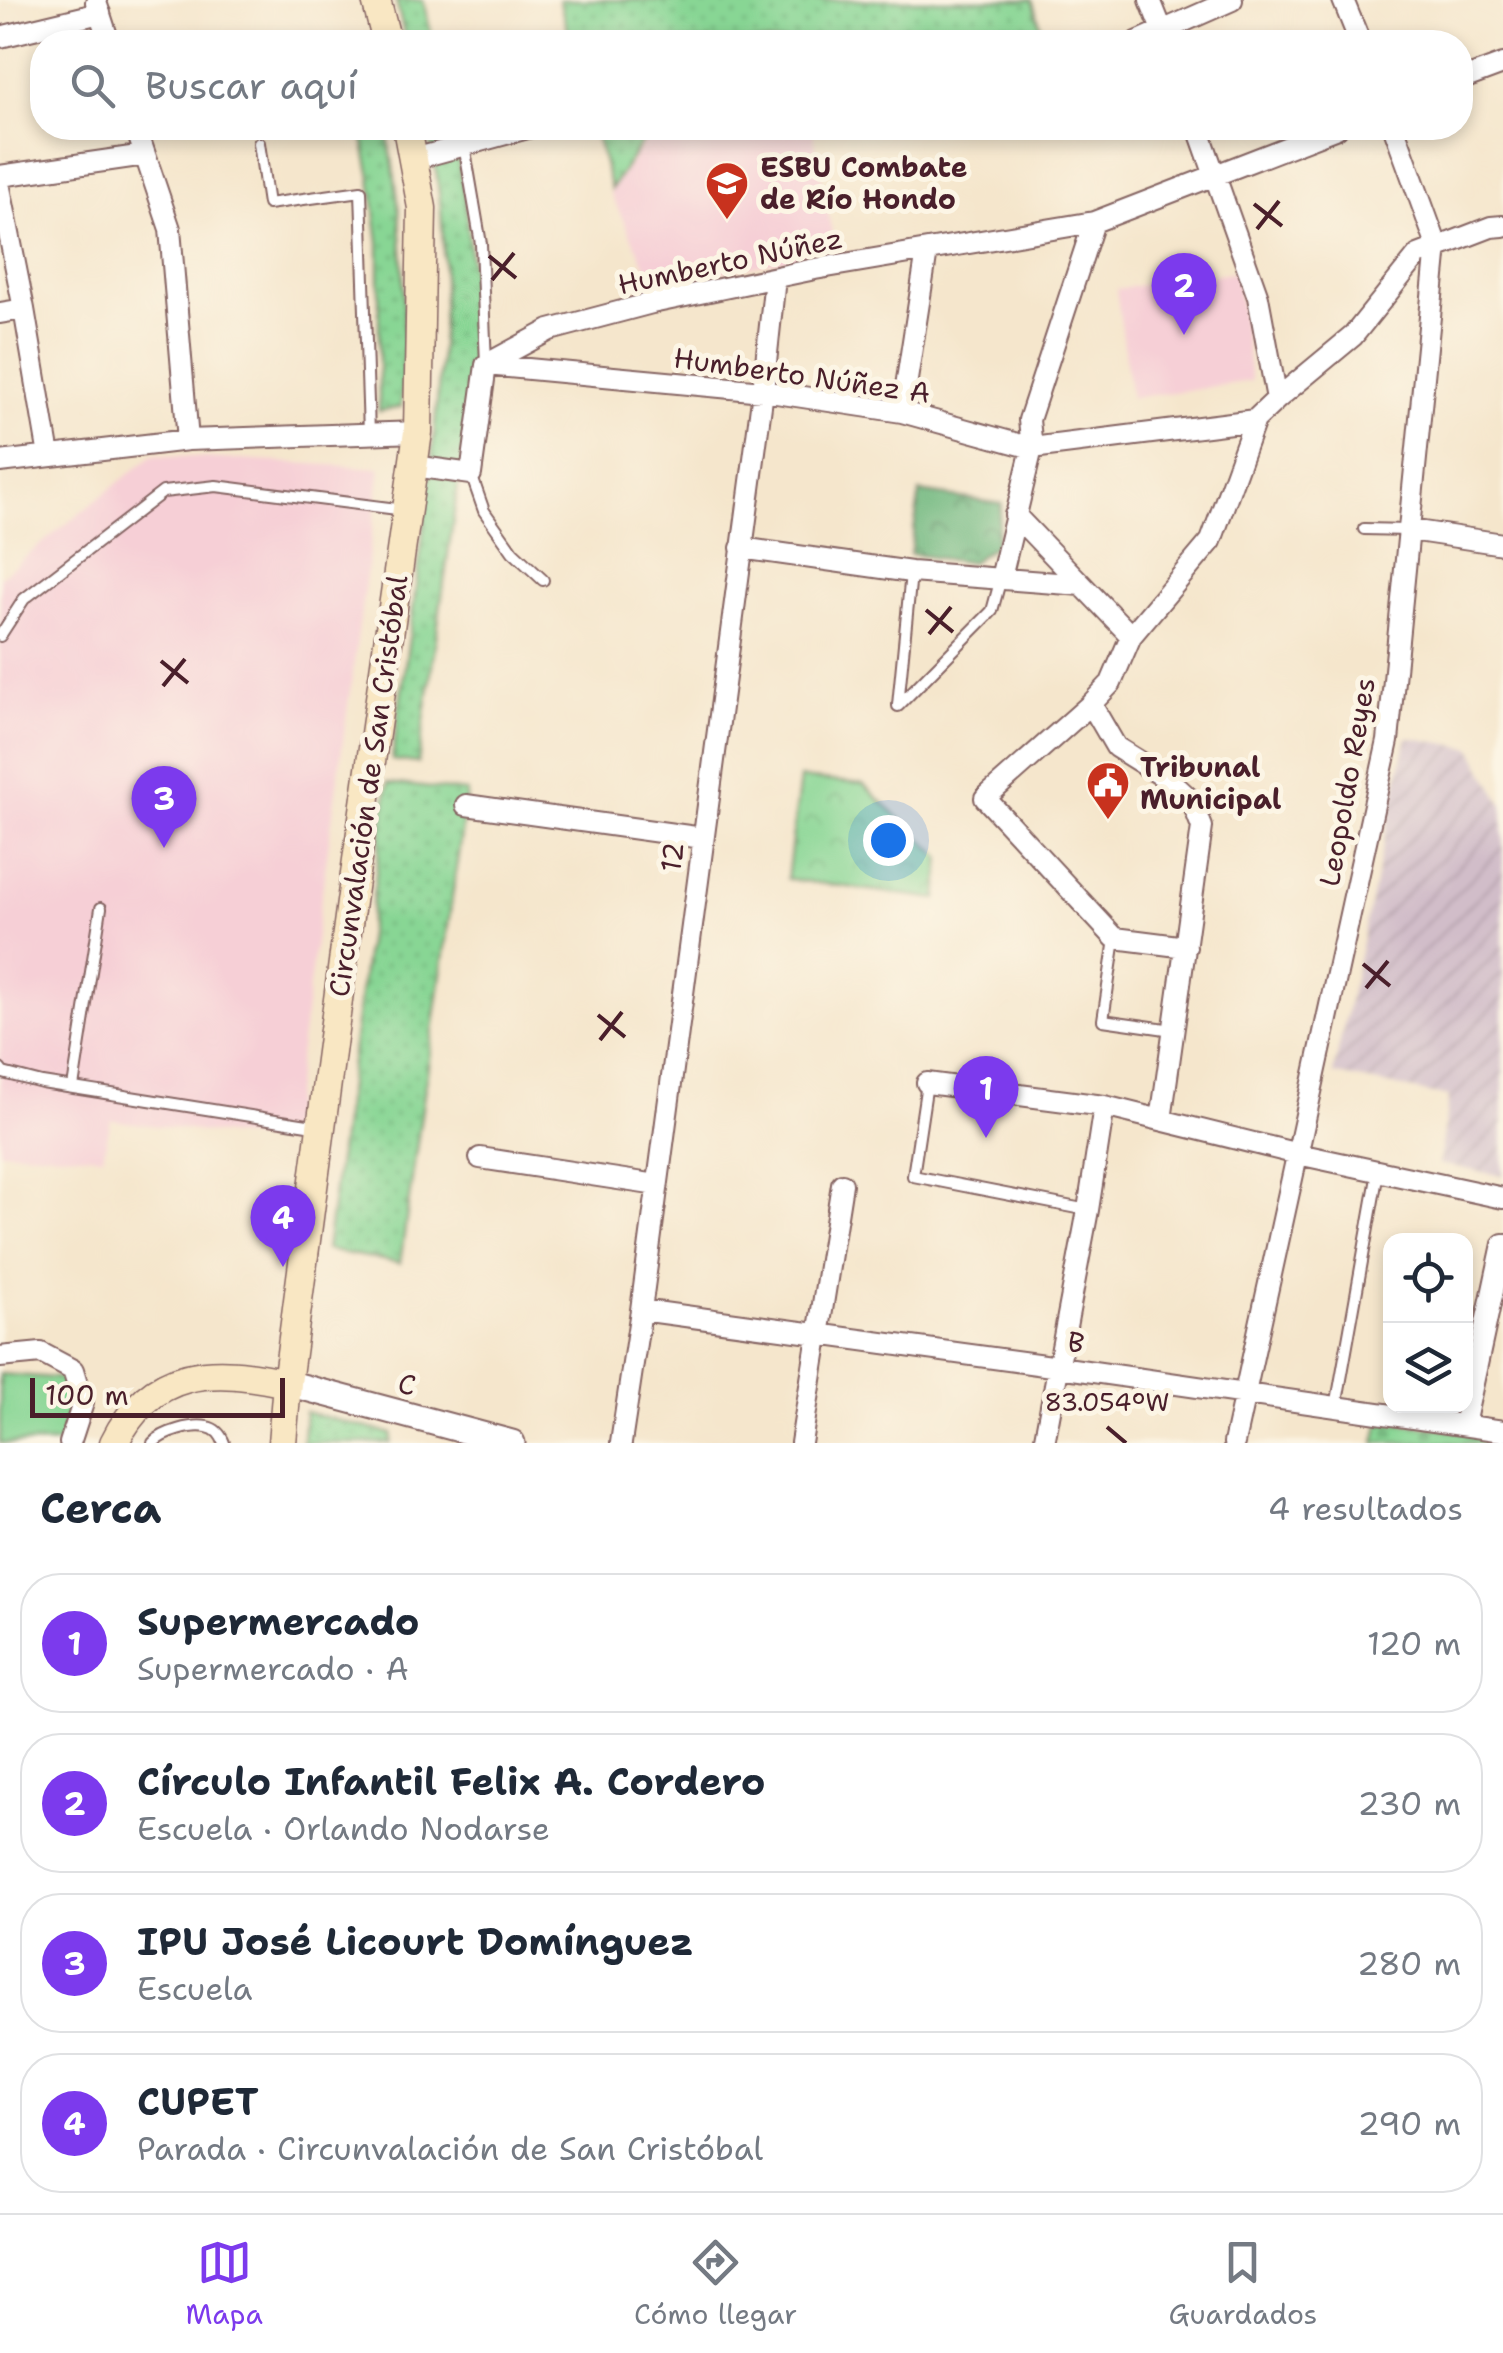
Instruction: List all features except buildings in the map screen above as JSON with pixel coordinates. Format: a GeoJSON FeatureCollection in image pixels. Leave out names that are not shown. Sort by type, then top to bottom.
{"type":"FeatureCollection","features":[{"type":"Feature","properties":{"kind":"main road"},"geometry":{"type":"LineString","coordinates":[[376,0],[384,30]]}},
{"type":"Feature","properties":{"kind":"main road","name":"Circunvalación de San Cristóbal"},"geometry":{"type":"LineString","coordinates":[[282,1443],[286,1383],[418,432],[422,208],[410,140]]}},
{"type":"Feature","properties":{"kind":"main road"},"geometry":{"type":"LineString","coordinates":[[114,1443],[141,1405],[168,1383],[200,1374],[229,1373],[286,1383]]}},
{"type":"Feature","properties":{"kind":"street"},"geometry":{"type":"LineString","coordinates":[[1150,0],[1162,30]]}},
{"type":"Feature","properties":{"kind":"street"},"geometry":{"type":"LineString","coordinates":[[1178,30],[1232,0]]}},
{"type":"Feature","properties":{"kind":"street"},"geometry":{"type":"LineString","coordinates":[[1343,0],[1355,30]]}},
{"type":"Feature","properties":{"kind":"street"},"geometry":{"type":"LineString","coordinates":[[0,36],[98,7]]}},
{"type":"Feature","properties":{"kind":"street"},"geometry":{"type":"LineString","coordinates":[[1473,75],[1503,64]]}},
{"type":"Feature","properties":{"kind":"street"},"geometry":{"type":"LineString","coordinates":[[140,140],[170,229],[188,440]]}},
{"type":"Feature","properties":{"kind":"street"},"geometry":{"type":"LineString","coordinates":[[414,160],[483,140]]}},
{"type":"Feature","properties":{"kind":"street"},"geometry":{"type":"LineString","coordinates":[[1203,140],[1258,297],[1276,398]]}},
{"type":"Feature","properties":{"kind":"street","name":"Humberto Núñez"},"geometry":{"type":"LineString","coordinates":[[486,365],[550,330],[652,303],[1094,222],[1304,140]]}},
{"type":"Feature","properties":{"kind":"street","name":"Leopoldo Reyes"},"geometry":{"type":"LineString","coordinates":[[1234,1443],[1388,741],[1437,246],[1398,140]]}},
{"type":"Feature","properties":{"kind":"street"},"geometry":{"type":"LineString","coordinates":[[0,176],[145,155]]}},
{"type":"Feature","properties":{"kind":"street"},"geometry":{"type":"LineString","coordinates":[[0,188],[49,456]]}},
{"type":"Feature","properties":{"kind":"street"},"geometry":{"type":"LineString","coordinates":[[1002,578],[1032,448],[1030,420],[1094,222]]}},
{"type":"Feature","properties":{"kind":"street"},"geometry":{"type":"LineString","coordinates":[[1186,947],[1115,938],[985,798],[1111,683],[1131,636],[1212,540],[1256,420],[1276,398],[1352,336],[1418,255],[1490,227],[1503,226]]}},
{"type":"Feature","properties":{"kind":"street"},"geometry":{"type":"LineString","coordinates":[[902,412],[927,251]]}},
{"type":"Feature","properties":{"kind":"street","name":"12"},"geometry":{"type":"LineString","coordinates":[[621,1443],[775,278]]}},
{"type":"Feature","properties":{"kind":"street"},"geometry":{"type":"LineString","coordinates":[[0,313],[24,310]]}},
{"type":"Feature","properties":{"kind":"street"},"geometry":{"type":"LineString","coordinates":[[414,466],[470,474],[486,365]]}},
{"type":"Feature","properties":{"kind":"street","name":"Humberto Núñez A"},"geometry":{"type":"LineString","coordinates":[[486,365],[762,390],[902,412],[1032,448],[1256,420]]}},
{"type":"Feature","properties":{"kind":"street"},"geometry":{"type":"LineString","coordinates":[[0,462],[188,440],[418,432]]}},
{"type":"Feature","properties":{"kind":"street"},"geometry":{"type":"LineString","coordinates":[[1015,515],[1131,636]]}},
{"type":"Feature","properties":{"kind":"street"},"geometry":{"type":"LineString","coordinates":[[1410,530],[1503,544]]}},
{"type":"Feature","properties":{"kind":"street"},"geometry":{"type":"LineString","coordinates":[[740,548],[911,572],[1082,585]]}},
{"type":"Feature","properties":{"kind":"street"},"geometry":{"type":"LineString","coordinates":[[1091,704],[1116,747],[1169,780],[1192,801],[1202,827],[1161,1120]]}},
{"type":"Feature","properties":{"kind":"street"},"geometry":{"type":"LineString","coordinates":[[466,805],[703,838]]}},
{"type":"Feature","properties":{"kind":"street"},"geometry":{"type":"LineString","coordinates":[[927,1083],[1104,1106],[1298,1154],[1503,1198]]}},
{"type":"Feature","properties":{"kind":"street"},"geometry":{"type":"LineString","coordinates":[[1044,1443],[1104,1106]]}},
{"type":"Feature","properties":{"kind":"street"},"geometry":{"type":"LineString","coordinates":[[480,1158],[657,1185]]}},
{"type":"Feature","properties":{"kind":"street"},"geometry":{"type":"LineString","coordinates":[[801,1443],[842,1184]]}},
{"type":"Feature","properties":{"kind":"street"},"geometry":{"type":"LineString","coordinates":[[1464,1426],[1503,1244]]}},
{"type":"Feature","properties":{"kind":"street","name":"B"},"geometry":{"type":"LineString","coordinates":[[641,1310],[1503,1431]]}},
{"type":"Feature","properties":{"kind":"street"},"geometry":{"type":"LineString","coordinates":[[0,1357],[40,1353],[72,1370],[83,1403],[70,1443]]}},
{"type":"Feature","properties":{"kind":"street","name":"C"},"geometry":{"type":"LineString","coordinates":[[286,1383],[504,1442]]}},
{"type":"Feature","properties":{"kind":"lane"},"geometry":{"type":"LineString","coordinates":[[259,143],[268,204],[360,191],[369,433]]}},
{"type":"Feature","properties":{"kind":"lane"},"geometry":{"type":"LineString","coordinates":[[464,145],[481,244],[486,365]]}},
{"type":"Feature","properties":{"kind":"lane"},"geometry":{"type":"LineString","coordinates":[[470,474],[484,511],[513,552],[543,580]]}},
{"type":"Feature","properties":{"kind":"lane"},"geometry":{"type":"LineString","coordinates":[[0,636],[24,600],[162,492],[216,486],[408,510]]}},
{"type":"Feature","properties":{"kind":"lane"},"geometry":{"type":"LineString","coordinates":[[1364,528],[1410,530]]}},
{"type":"Feature","properties":{"kind":"lane"},"geometry":{"type":"LineString","coordinates":[[911,572],[898,706],[992,611],[1002,578]]}},
{"type":"Feature","properties":{"kind":"lane"},"geometry":{"type":"LineString","coordinates":[[73,1088],[101,908]]}},
{"type":"Feature","properties":{"kind":"lane"},"geometry":{"type":"LineString","coordinates":[[1115,938],[1103,1020],[1174,1030]]}},
{"type":"Feature","properties":{"kind":"lane"},"geometry":{"type":"LineString","coordinates":[[0,1069],[29,1080],[73,1088],[321,1127]]}},
{"type":"Feature","properties":{"kind":"lane"},"geometry":{"type":"LineString","coordinates":[[927,1083],[913,1176],[1088,1210]]}},
{"type":"Feature","properties":{"kind":"lane"},"geometry":{"type":"LineString","coordinates":[[1336,1407],[1378,1171]]}},
{"type":"Feature","properties":{"kind":"lane"},"geometry":{"type":"LineString","coordinates":[[154,1443],[162,1434],[206,1426],[219,1432],[224,1443]]}},
{"type":"Feature","properties":{"kind":"shaded area","name":"ESBU Combate de Río Hondo"},"geometry":{"type":"Polygon","coordinates":[[[646,140],[814,140],[835,250],[655,285],[610,193],[646,140]]]}},
{"type":"Feature","properties":{"kind":"shaded area"},"geometry":{"type":"Polygon","coordinates":[[[1236,272],[1251,381],[1131,398],[1116,289],[1236,272]]]}},
{"type":"Feature","properties":{"kind":"shaded area"},"geometry":{"type":"Polygon","coordinates":[[[153,455],[381,468],[287,1143],[111,1120],[103,1156],[0,1151],[0,577],[153,455]]]}},
{"type":"Feature","properties":{"kind":"shaded area"},"geometry":{"type":"Polygon","coordinates":[[[1407,737],[1472,748],[1503,805],[1503,1176],[1439,1164],[1449,1097],[1333,1074],[1407,737]]]}},
{"type":"Feature","properties":{"kind":"green space"},"geometry":{"type":"Polygon","coordinates":[[[396,0],[423,0],[430,30],[403,30],[396,0]]]}},
{"type":"Feature","properties":{"kind":"green space"},"geometry":{"type":"Polygon","coordinates":[[[559,0],[1032,0],[1042,30],[568,30],[559,0]]]}},
{"type":"Feature","properties":{"kind":"green space"},"geometry":{"type":"Polygon","coordinates":[[[363,140],[388,140],[401,231],[404,337],[401,407],[379,411],[379,243],[363,140]]]}},
{"type":"Feature","properties":{"kind":"green space"},"geometry":{"type":"Polygon","coordinates":[[[429,140],[454,140],[465,198],[472,280],[472,388],[418,763],[392,760],[428,492],[442,333],[444,264],[429,140]]]}},
{"type":"Feature","properties":{"kind":"green space"},"geometry":{"type":"Polygon","coordinates":[[[597,140],[643,140],[611,189],[597,140]]]}},
{"type":"Feature","properties":{"kind":"green space"},"geometry":{"type":"Polygon","coordinates":[[[920,492],[1002,504],[995,545],[970,563],[910,554],[920,492]]]}},
{"type":"Feature","properties":{"kind":"green space"},"geometry":{"type":"Polygon","coordinates":[[[800,778],[863,784],[941,857],[937,899],[787,879],[800,778]]]}},
{"type":"Feature","properties":{"kind":"green space"},"geometry":{"type":"Polygon","coordinates":[[[388,783],[467,792],[400,1263],[326,1250],[388,783]]]}},
{"type":"Feature","properties":{"kind":"green space"},"geometry":{"type":"Polygon","coordinates":[[[0,1374],[70,1379],[65,1443],[0,1443],[0,1374]]]}},
{"type":"Feature","properties":{"kind":"green space"},"geometry":{"type":"Polygon","coordinates":[[[305,1412],[392,1434],[391,1443],[303,1443],[305,1412]]]}},
{"type":"Feature","properties":{"kind":"green space"},"geometry":{"type":"Polygon","coordinates":[[[1380,1421],[1503,1437],[1503,1443],[1375,1443],[1380,1421]]]}},
{"type":"Feature","properties":{"kind":"place","name":"ESBU Combate de Río Hondo"},"geometry":{"type":"Point","coordinates":[727,221]}},
{"type":"Feature","properties":{"kind":"place","name":"Círculo Infantil Felix A. Cordero"},"geometry":{"type":"Point","coordinates":[1184,335]}},
{"type":"Feature","properties":{"kind":"place","name":"Tribunal Municipal"},"geometry":{"type":"Point","coordinates":[1108,821]}},
{"type":"Feature","properties":{"kind":"place","name":"IPU José Licourt Domínguez"},"geometry":{"type":"Point","coordinates":[164,848]}},
{"type":"Feature","properties":{"kind":"place","name":"Supermercado"},"geometry":{"type":"Point","coordinates":[986,1138]}},
{"type":"Feature","properties":{"kind":"place","name":"CUPET"},"geometry":{"type":"Point","coordinates":[283,1267]}}]}
